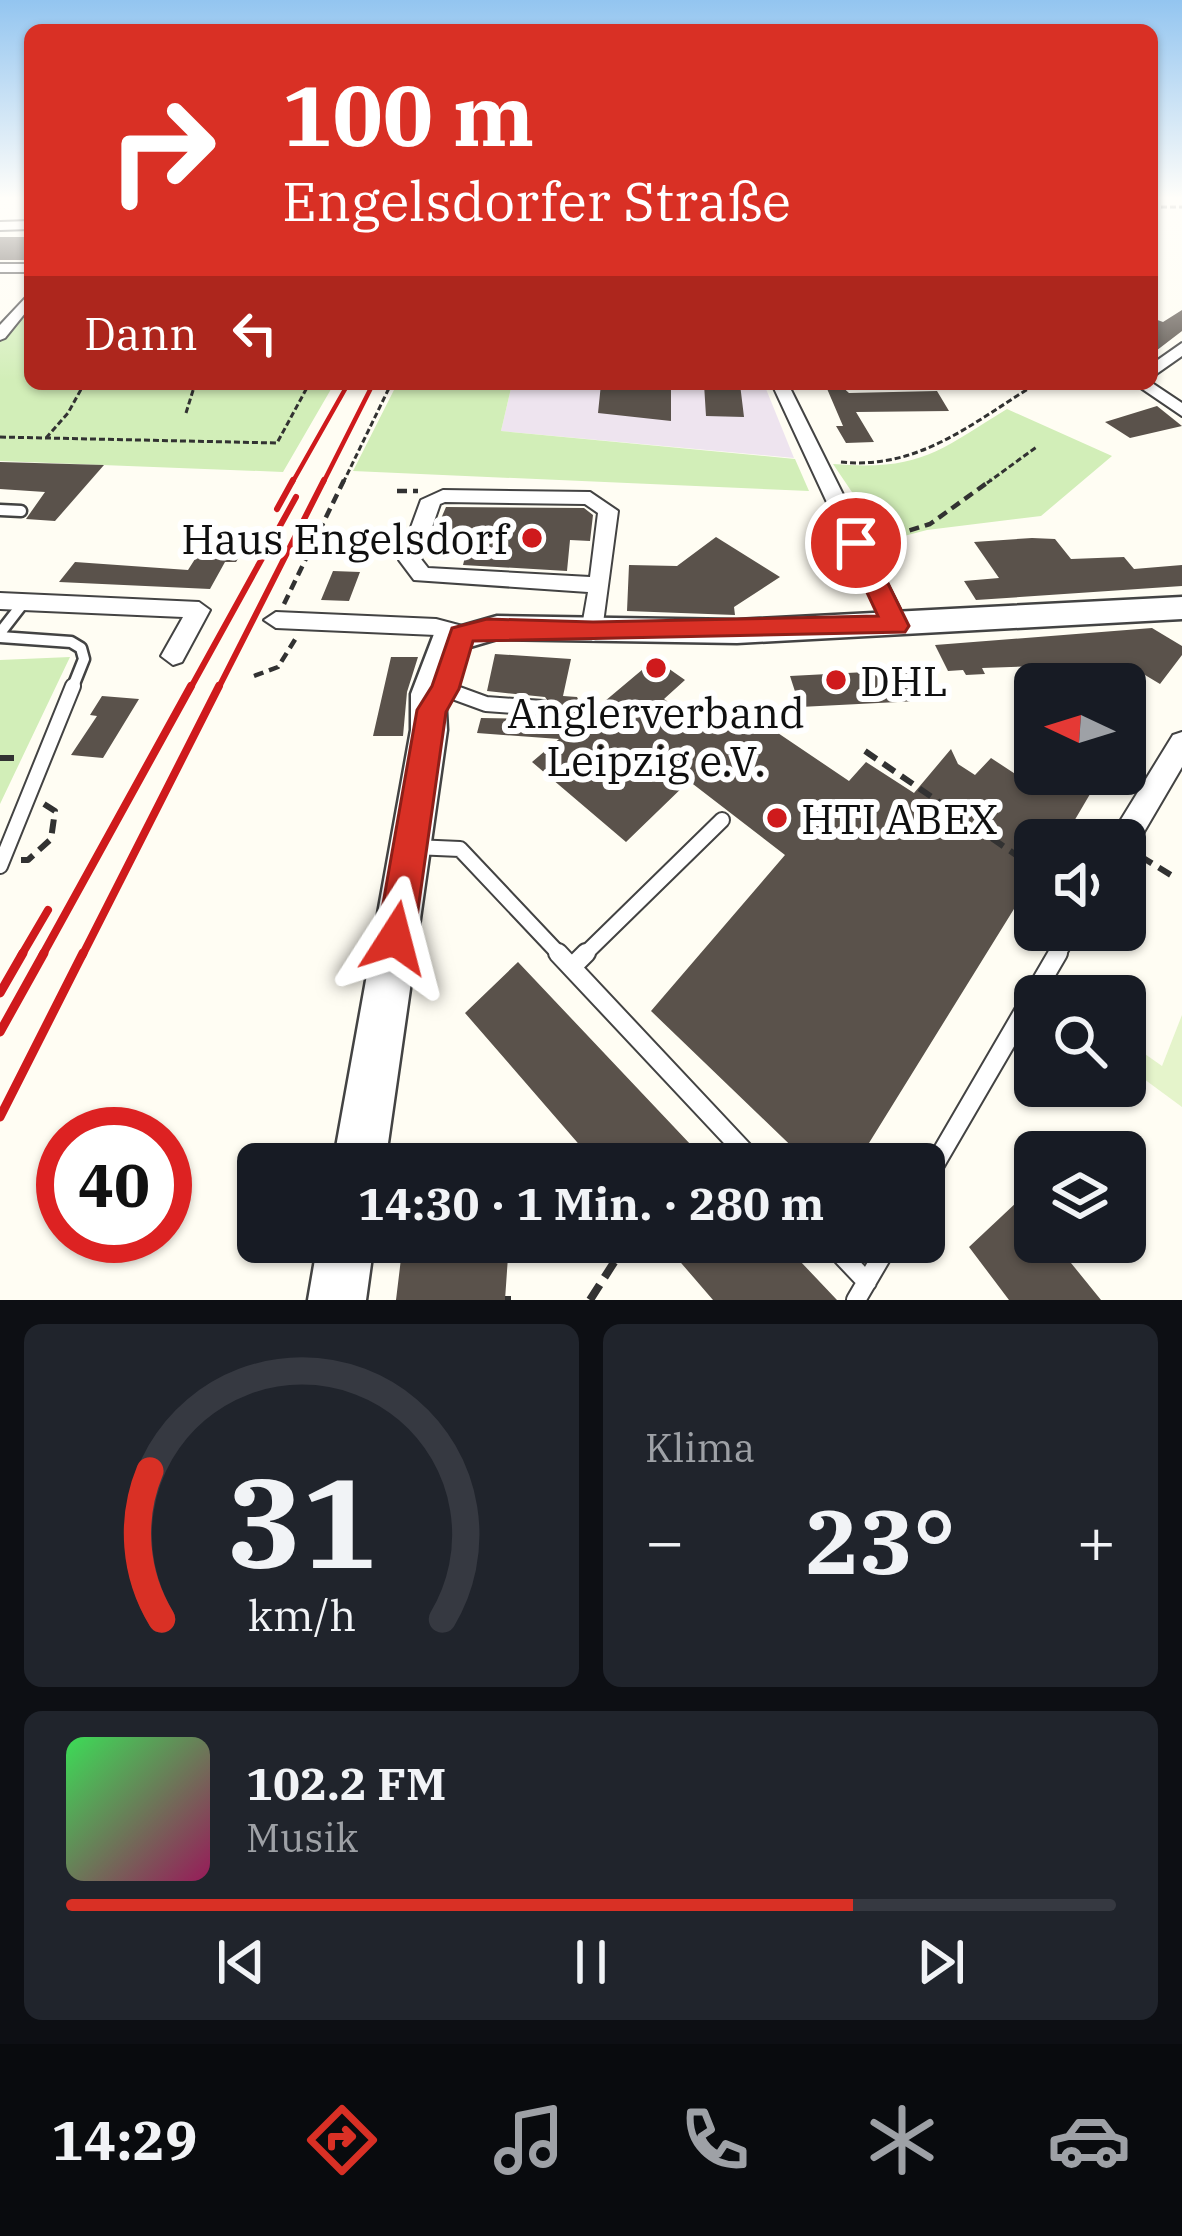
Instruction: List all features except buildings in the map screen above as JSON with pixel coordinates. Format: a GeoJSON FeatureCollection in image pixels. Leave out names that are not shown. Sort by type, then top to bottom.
{"type":"FeatureCollection","features":[{"type":"Feature","properties":{"kind":"street"},"geometry":{"type":"LineString","coordinates":[[0,335],[24,305]]}},
{"type":"Feature","properties":{"kind":"street"},"geometry":{"type":"LineString","coordinates":[[1158,367],[1182,348]]}},
{"type":"Feature","properties":{"kind":"street"},"geometry":{"type":"LineString","coordinates":[[783,390],[896,626]]}},
{"type":"Feature","properties":{"kind":"street"},"geometry":{"type":"LineString","coordinates":[[1152,390],[1182,411]]}},
{"type":"Feature","properties":{"kind":"street"},"geometry":{"type":"LineString","coordinates":[[593,632],[600,586],[608,512],[590,498],[443,496],[431,500],[410,560],[422,575],[600,586]]}},
{"type":"Feature","properties":{"kind":"street"},"geometry":{"type":"LineString","coordinates":[[12,601],[199,610],[172,656]]}},
{"type":"Feature","properties":{"kind":"street"},"geometry":{"type":"LineString","coordinates":[[362,1143],[438,700],[428,694],[446,643],[487,628],[593,632],[896,626],[1182,608]]}},
{"type":"Feature","properties":{"kind":"street"},"geometry":{"type":"LineString","coordinates":[[276,620],[436,627],[462,634]]}},
{"type":"Feature","properties":{"kind":"street"},"geometry":{"type":"LineString","coordinates":[[1139,819],[1182,742]]}},
{"type":"Feature","properties":{"kind":"street"},"geometry":{"type":"LineString","coordinates":[[337,1300],[343,1263]]}},
{"type":"Feature","properties":{"kind":"lane"},"geometry":{"type":"LineString","coordinates":[[0,510],[21,511]]}},
{"type":"Feature","properties":{"kind":"lane"},"geometry":{"type":"LineString","coordinates":[[1,863],[84,659],[81,648],[71,642],[0,635],[12,601]]}},
{"type":"Feature","properties":{"kind":"lane"},"geometry":{"type":"LineString","coordinates":[[438,700],[543,708]]}},
{"type":"Feature","properties":{"kind":"lane"},"geometry":{"type":"LineString","coordinates":[[572,967],[722,820]]}},
{"type":"Feature","properties":{"kind":"lane"},"geometry":{"type":"LineString","coordinates":[[410,847],[460,849],[736,1143]]}},
{"type":"Feature","properties":{"kind":"lane"},"geometry":{"type":"LineString","coordinates":[[945,1147],[1060,951]]}},
{"type":"Feature","properties":{"kind":"lane"},"geometry":{"type":"LineString","coordinates":[[843,1263],[861,1291],[878,1263]]}},
{"type":"Feature","properties":{"kind":"path"},"geometry":{"type":"LineString","coordinates":[[45,438],[68,413],[80,390]]}},
{"type":"Feature","properties":{"kind":"path"},"geometry":{"type":"LineString","coordinates":[[186,413],[193,390]]}},
{"type":"Feature","properties":{"kind":"path"},"geometry":{"type":"LineString","coordinates":[[0,436],[277,443],[306,390]]}},
{"type":"Feature","properties":{"kind":"path"},"geometry":{"type":"LineString","coordinates":[[276,620],[389,390]]}},
{"type":"Feature","properties":{"kind":"path"},"geometry":{"type":"LineString","coordinates":[[817,463],[869,465],[918,456],[1026,390]]}},
{"type":"Feature","properties":{"kind":"path"},"geometry":{"type":"LineString","coordinates":[[856,543],[930,524],[1038,446]]}},
{"type":"Feature","properties":{"kind":"path"},"geometry":{"type":"LineString","coordinates":[[254,676],[278,667],[292,641],[308,634]]}},
{"type":"Feature","properties":{"kind":"path"},"geometry":{"type":"LineString","coordinates":[[865,751],[1014,854]]}},
{"type":"Feature","properties":{"kind":"path"},"geometry":{"type":"LineString","coordinates":[[0,758],[16,758]]}},
{"type":"Feature","properties":{"kind":"path"},"geometry":{"type":"LineString","coordinates":[[1,863],[28,860],[51,839],[55,812],[29,794]]}},
{"type":"Feature","properties":{"kind":"path"},"geometry":{"type":"LineString","coordinates":[[1146,858],[1174,877]]}},
{"type":"Feature","properties":{"kind":"path"},"geometry":{"type":"LineString","coordinates":[[590,1300],[614,1263]]}},
{"type":"Feature","properties":{"kind":"shaded area"},"geometry":{"type":"Polygon","coordinates":[[[511,390],[766,390],[794,458],[501,431],[511,390]]]}},
{"type":"Feature","properties":{"kind":"green space"},"geometry":{"type":"Polygon","coordinates":[[[24,310],[24,390],[331,390],[283,472],[0,461],[0,341],[24,310]]]}},
{"type":"Feature","properties":{"kind":"green space"},"geometry":{"type":"Polygon","coordinates":[[[394,390],[511,390],[501,431],[795,459],[809,491],[353,471],[394,390]]]}},
{"type":"Feature","properties":{"kind":"green space"},"geometry":{"type":"Polygon","coordinates":[[[1007,409],[1112,456],[1041,516],[927,530],[885,541],[833,464],[908,461],[963,437],[1007,409]]]}},
{"type":"Feature","properties":{"kind":"green space"},"geometry":{"type":"Polygon","coordinates":[[[70,657],[0,804],[0,660],[70,657]]]}},
{"type":"Feature","properties":{"kind":"green space"},"geometry":{"type":"Polygon","coordinates":[[[1182,1015],[1182,1107],[1146,1080],[1146,1055],[1162,1066],[1182,1015]]]}},
{"type":"Feature","properties":{"kind":"railway"},"geometry":{"type":"LineString","coordinates":[[292,483],[345,390]]}},
{"type":"Feature","properties":{"kind":"railway"},"geometry":{"type":"LineString","coordinates":[[323,483],[370,390]]}},
{"type":"Feature","properties":{"kind":"railway"},"geometry":{"type":"LineString","coordinates":[[277,509],[293,480]]}},
{"type":"Feature","properties":{"kind":"railway"},"geometry":{"type":"LineString","coordinates":[[218,689],[324,480]]}},
{"type":"Feature","properties":{"kind":"railway"},"geometry":{"type":"LineString","coordinates":[[190,689],[296,497]]}},
{"type":"Feature","properties":{"kind":"railway"},"geometry":{"type":"LineString","coordinates":[[42,956],[191,686]]}},
{"type":"Feature","properties":{"kind":"railway"},"geometry":{"type":"LineString","coordinates":[[82,956],[219,686]]}},
{"type":"Feature","properties":{"kind":"railway"},"geometry":{"type":"LineString","coordinates":[[21,956],[48,910]]}},
{"type":"Feature","properties":{"kind":"railway"},"geometry":{"type":"LineString","coordinates":[[0,993],[23,953]]}},
{"type":"Feature","properties":{"kind":"railway"},"geometry":{"type":"LineString","coordinates":[[0,1032],[44,953]]}},
{"type":"Feature","properties":{"kind":"railway"},"geometry":{"type":"LineString","coordinates":[[0,1117],[83,953]]}},
{"type":"Feature","properties":{"kind":"place","name":"Haus Engelsdorf"},"geometry":{"type":"Point","coordinates":[532,538]}},
{"type":"Feature","properties":{"kind":"place","name":"Anglerverband Leipzig e.V."},"geometry":{"type":"Point","coordinates":[656,668]}},
{"type":"Feature","properties":{"kind":"place","name":"DHL"},"geometry":{"type":"Point","coordinates":[836,680]}},
{"type":"Feature","properties":{"kind":"place","name":"HTI ABEX"},"geometry":{"type":"Point","coordinates":[777,818]}},
{"type":"Feature","properties":{"kind":"route"},"geometry":{"type":"LineString","coordinates":[[395,938],[431,710],[445,689],[462,634],[487,628],[593,632],[896,626],[856,543]]}}]}
